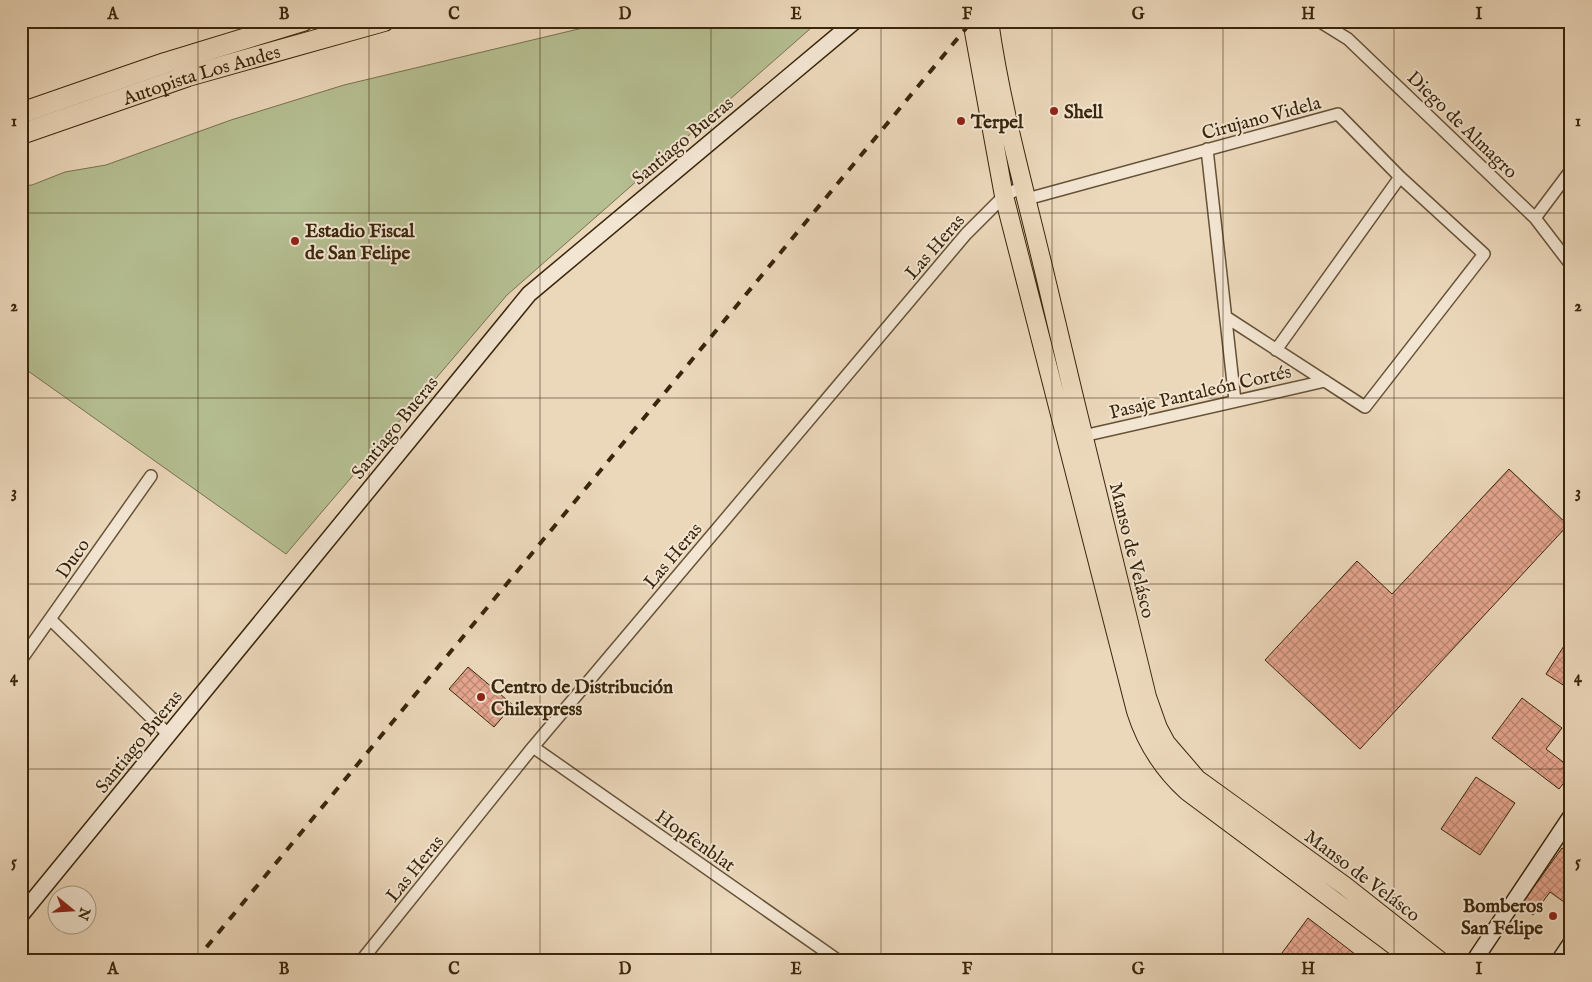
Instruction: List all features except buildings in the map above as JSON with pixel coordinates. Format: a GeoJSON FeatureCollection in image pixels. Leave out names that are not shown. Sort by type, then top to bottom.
{"type":"FeatureCollection","features":[{"type":"Feature","properties":{"kind":"highway","name":"Autopista Los Andes"},"geometry":{"type":"LineString","coordinates":[[21,113],[165,63],[303,21]]}},
{"type":"Feature","properties":{"kind":"highway","name":"Autopista Los Andes"},"geometry":{"type":"LineString","coordinates":[[21,134],[188,76],[384,21]]}},
{"type":"Feature","properties":{"kind":"main road","name":"Manso de Velásco"},"geometry":{"type":"LineString","coordinates":[[980,23],[994,58],[1083,436],[1147,697],[1158,728],[1166,743],[1186,769],[1203,784],[1345,886],[1440,961]]}},
{"type":"Feature","properties":{"kind":"main road","name":"Manso de Velásco"},"geometry":{"type":"LineString","coordinates":[[980,23],[1004,196],[1136,711],[1148,742],[1165,769],[1187,791],[1415,961]]}},
{"type":"Feature","properties":{"kind":"street","name":"Santiago Bueras"},"geometry":{"type":"LineString","coordinates":[[21,915],[529,294],[855,21]]}},
{"type":"Feature","properties":{"kind":"street","name":"Diego de Almagro"},"geometry":{"type":"LineString","coordinates":[[1319,21],[1348,40],[1535,218],[1571,264]]}},
{"type":"Feature","properties":{"kind":"street","name":"Cirujano Videla"},"geometry":{"type":"LineString","coordinates":[[1025,193],[1207,149],[1338,114],[1400,177],[1484,254]]}},
{"type":"Feature","properties":{"kind":"street"},"geometry":{"type":"LineString","coordinates":[[1207,149],[1235,401]]}},
{"type":"Feature","properties":{"kind":"street"},"geometry":{"type":"LineString","coordinates":[[1535,218],[1570,172]]}},
{"type":"Feature","properties":{"kind":"street","name":"Pasaje Pantaleón Cortés"},"geometry":{"type":"LineString","coordinates":[[1276,350],[1400,177]]}},
{"type":"Feature","properties":{"kind":"street","name":"Las Heras"},"geometry":{"type":"LineString","coordinates":[[364,960],[533,747],[966,234],[1004,196],[1025,193]]}},
{"type":"Feature","properties":{"kind":"street","name":"Pasaje Pantaleón Cortés"},"geometry":{"type":"LineString","coordinates":[[1226,317],[1365,407],[1484,254]]}},
{"type":"Feature","properties":{"kind":"street","name":"Pasaje Pantaleón Cortés"},"geometry":{"type":"LineString","coordinates":[[1083,436],[1325,381]]}},
{"type":"Feature","properties":{"kind":"street","name":"Duco"},"geometry":{"type":"LineString","coordinates":[[21,660],[151,476]]}},
{"type":"Feature","properties":{"kind":"street"},"geometry":{"type":"LineString","coordinates":[[50,619],[169,734]]}},
{"type":"Feature","properties":{"kind":"street","name":"Hopfenblat"},"geometry":{"type":"LineString","coordinates":[[533,747],[839,961]]}},
{"type":"Feature","properties":{"kind":"street"},"geometry":{"type":"LineString","coordinates":[[1474,961],[1571,816]]}},
{"type":"Feature","properties":{"kind":"street"},"geometry":{"type":"LineString","coordinates":[[1559,961],[1571,943]]}},
{"type":"Feature","properties":{"kind":"green space","name":"Estadio Fiscal de San Felipe"},"geometry":{"type":"Polygon","coordinates":[[[612,21],[819,21],[507,295],[286,554],[21,366],[21,186],[32,185],[65,172],[106,165],[231,120],[344,85],[612,21]]]}},
{"type":"Feature","properties":{"kind":"railway"},"geometry":{"type":"LineString","coordinates":[[195,961],[972,21]]}},
{"type":"Feature","properties":{"kind":"place","name":"Shell"},"geometry":{"type":"Point","coordinates":[1054,111]}},
{"type":"Feature","properties":{"kind":"place","name":"Terpel"},"geometry":{"type":"Point","coordinates":[961,121]}},
{"type":"Feature","properties":{"kind":"place","name":"Estadio Fiscal de San Felipe"},"geometry":{"type":"Point","coordinates":[295,241]}},
{"type":"Feature","properties":{"kind":"place","name":"Centro de Distribución Chilexpress"},"geometry":{"type":"Point","coordinates":[481,697]}},
{"type":"Feature","properties":{"kind":"place","name":"Bomberos San Felipe"},"geometry":{"type":"Point","coordinates":[1553,916]}}]}
